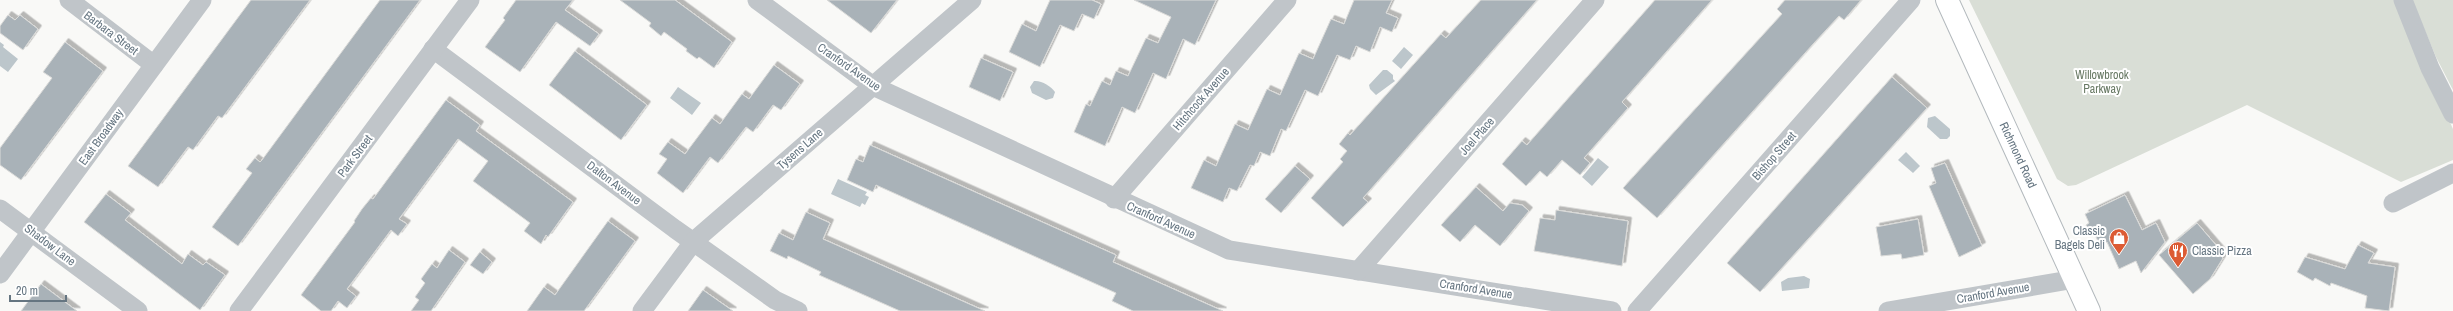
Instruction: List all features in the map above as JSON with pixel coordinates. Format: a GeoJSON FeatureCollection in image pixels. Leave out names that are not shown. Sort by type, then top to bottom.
{"type":"FeatureCollection","features":[{"type":"Feature","properties":{"kind":"street","name":"Barbara Street"},"geometry":{"type":"LineString","coordinates":[[69,0],[154,65]]}},
{"type":"Feature","properties":{"kind":"street","name":"East Broadway"},"geometry":{"type":"LineString","coordinates":[[0,274],[202,0]]}},
{"type":"Feature","properties":{"kind":"street","name":"Park Street"},"geometry":{"type":"LineString","coordinates":[[239,311],[470,0]]}},
{"type":"Feature","properties":{"kind":"street","name":"Cranford Avenue"},"geometry":{"type":"LineString","coordinates":[[757,0],[873,86],[1114,199],[1229,250],[1612,311]]}},
{"type":"Feature","properties":{"kind":"street","name":"Tysens Lane"},"geometry":{"type":"LineString","coordinates":[[642,311],[694,241],[972,0]]}},
{"type":"Feature","properties":{"kind":"street","name":"Hitchcock Avenue"},"geometry":{"type":"LineString","coordinates":[[1114,199],[1287,0]]}},
{"type":"Feature","properties":{"kind":"street","name":"Joel Place"},"geometry":{"type":"LineString","coordinates":[[1358,271],[1595,0]]}},
{"type":"Feature","properties":{"kind":"street","name":"Bishop Street"},"geometry":{"type":"LineString","coordinates":[[1637,311],[1911,0]]}},
{"type":"Feature","properties":{"kind":"street","name":"Richmond Road"},"geometry":{"type":"LineString","coordinates":[[1947,0],[2089,311]]}},
{"type":"Feature","properties":{"kind":"street"},"geometry":{"type":"LineString","coordinates":[[2404,0],[2430,68],[2453,114]]}},
{"type":"Feature","properties":{"kind":"street","name":"Dalton Avenue"},"geometry":{"type":"LineString","coordinates":[[433,50],[775,300],[798,311]]}},
{"type":"Feature","properties":{"kind":"street"},"geometry":{"type":"LineString","coordinates":[[2393,203],[2453,173]]}},
{"type":"Feature","properties":{"kind":"street","name":"Shadow Lane"},"geometry":{"type":"LineString","coordinates":[[0,209],[138,311]]}},
{"type":"Feature","properties":{"kind":"street","name":"Cranford Avenue"},"geometry":{"type":"LineString","coordinates":[[1888,311],[2075,279]]}},
{"type":"Feature","properties":{"kind":"green space","name":"Willowbrook Parkway"},"geometry":{"type":"Polygon","coordinates":[[[1969,0],[2395,0],[2453,129],[2453,160],[2401,182],[2247,105],[2076,185],[2068,186],[2057,179],[1969,0]]]}},
{"type":"Feature","properties":{"kind":"green space"},"geometry":{"type":"Polygon","coordinates":[[[2412,0],[2453,0],[2453,90],[2436,57],[2412,0]]]}},
{"type":"Feature","properties":{"kind":"shaded area"},"geometry":{"type":"Polygon","coordinates":[[[0,42],[4,45],[3,47],[18,59],[8,72],[0,66],[0,42]]]}},
{"type":"Feature","properties":{"kind":"shaded area"},"geometry":{"type":"Polygon","coordinates":[[[1404,47],[1413,55],[1401,69],[1392,61],[1404,47]]]}},
{"type":"Feature","properties":{"kind":"shaded area"},"geometry":{"type":"Polygon","coordinates":[[[1383,70],[1387,70],[1393,75],[1393,79],[1395,81],[1376,95],[1370,89],[1369,85],[1383,70]]]}},
{"type":"Feature","properties":{"kind":"shaded area"},"geometry":{"type":"Polygon","coordinates":[[[1034,81],[1043,82],[1051,88],[1055,92],[1053,98],[1046,100],[1032,93],[1030,87],[1034,81]]]}},
{"type":"Feature","properties":{"kind":"shaded area"},"geometry":{"type":"Polygon","coordinates":[[[678,87],[701,103],[692,115],[670,98],[678,87]]]}},
{"type":"Feature","properties":{"kind":"shaded area"},"geometry":{"type":"Polygon","coordinates":[[[1935,116],[1950,129],[1950,136],[1947,139],[1940,139],[1927,127],[1928,118],[1935,116]]]}},
{"type":"Feature","properties":{"kind":"shaded area"},"geometry":{"type":"Polygon","coordinates":[[[1906,152],[1920,166],[1913,173],[1898,160],[1906,152]]]}},
{"type":"Feature","properties":{"kind":"shaded area"},"geometry":{"type":"Polygon","coordinates":[[[1598,158],[1609,167],[1592,186],[1582,177],[1598,158]]]}},
{"type":"Feature","properties":{"kind":"shaded area"},"geometry":{"type":"Polygon","coordinates":[[[838,179],[867,192],[865,195],[869,197],[865,205],[862,203],[860,207],[831,194],[838,179]]]}},
{"type":"Feature","properties":{"kind":"shaded area"},"geometry":{"type":"Polygon","coordinates":[[[1804,276],[1810,279],[1809,288],[1782,291],[1781,282],[1788,278],[1804,276]]]}},
{"type":"Feature","properties":{"kind":"building"},"geometry":{"type":"Polygon","coordinates":[[[251,0],[310,0],[222,118],[218,116],[193,150],[188,147],[158,187],[128,166],[251,0]]]}},
{"type":"Feature","properties":{"kind":"building"},"geometry":{"type":"Polygon","coordinates":[[[380,0],[420,0],[238,246],[212,227],[252,173],[246,169],[255,158],[260,162],[262,160],[380,0]]]}},
{"type":"Feature","properties":{"kind":"building"},"geometry":{"type":"Polygon","coordinates":[[[516,0],[573,0],[565,10],[599,34],[590,46],[556,22],[520,72],[485,47],[505,20],[503,18],[516,0]]]}},
{"type":"Feature","properties":{"kind":"building"},"geometry":{"type":"Polygon","coordinates":[[[620,0],[675,0],[732,42],[714,68],[699,57],[697,59],[686,51],[687,49],[664,32],[661,36],[649,26],[651,23],[620,0]]]}},
{"type":"Feature","properties":{"kind":"building"},"geometry":{"type":"Polygon","coordinates":[[[827,0],[897,0],[871,33],[827,0]]]}},
{"type":"Feature","properties":{"kind":"building"},"geometry":{"type":"Polygon","coordinates":[[[1050,0],[1092,0],[1101,4],[1094,19],[1082,14],[1074,31],[1060,25],[1040,67],[1009,52],[1022,24],[1036,31],[1050,0]]]}},
{"type":"Feature","properties":{"kind":"building"},"geometry":{"type":"Polygon","coordinates":[[[1134,0],[1216,0],[1195,45],[1183,39],[1166,79],[1153,73],[1135,113],[1122,107],[1105,146],[1074,132],[1086,104],[1090,106],[1102,81],[1110,85],[1116,71],[1128,76],[1146,38],[1158,43],[1171,17],[1134,0]]]}},
{"type":"Feature","properties":{"kind":"building"},"geometry":{"type":"Polygon","coordinates":[[[1354,0],[1392,0],[1386,13],[1398,18],[1392,32],[1380,27],[1370,52],[1356,46],[1350,60],[1337,55],[1318,96],[1305,90],[1286,131],[1281,129],[1270,156],[1260,152],[1254,166],[1250,165],[1237,191],[1229,188],[1223,202],[1191,188],[1204,160],[1216,166],[1235,124],[1248,130],[1267,89],[1280,95],[1299,53],[1313,59],[1331,19],[1344,24],[1354,0]]]}},
{"type":"Feature","properties":{"kind":"building"},"geometry":{"type":"Polygon","coordinates":[[[1481,0],[1537,0],[1363,198],[1368,202],[1343,227],[1311,198],[1343,162],[1340,159],[1347,151],[1339,144],[1348,133],[1350,135],[1441,34],[1446,38],[1481,0]]]}},
{"type":"Feature","properties":{"kind":"building"},"geometry":{"type":"Polygon","coordinates":[[[1655,0],[1712,0],[1622,102],[1628,108],[1584,158],[1590,163],[1580,175],[1562,160],[1547,177],[1540,171],[1526,186],[1502,164],[1522,141],[1527,145],[1655,0]]]}},
{"type":"Feature","properties":{"kind":"building"},"geometry":{"type":"Polygon","coordinates":[[[1785,0],[1861,0],[1844,20],[1839,16],[1657,218],[1623,188],[1782,14],[1777,9],[1785,0]]]}},
{"type":"Feature","properties":{"kind":"building"},"geometry":{"type":"Polygon","coordinates":[[[8,15],[15,20],[20,15],[38,29],[23,50],[0,33],[0,26],[8,15]]]}},
{"type":"Feature","properties":{"kind":"building"},"geometry":{"type":"Polygon","coordinates":[[[65,42],[103,71],[21,180],[0,165],[0,148],[52,78],[43,72],[65,42]]]}},
{"type":"Feature","properties":{"kind":"building"},"geometry":{"type":"Polygon","coordinates":[[[575,51],[647,105],[621,140],[549,85],[575,51]]]}},
{"type":"Feature","properties":{"kind":"building"},"geometry":{"type":"Polygon","coordinates":[[[981,58],[1013,72],[1000,101],[969,87],[981,58]]]}},
{"type":"Feature","properties":{"kind":"building"},"geometry":{"type":"Polygon","coordinates":[[[774,65],[800,84],[781,110],[773,105],[753,132],[746,127],[718,163],[710,157],[683,193],[657,173],[667,159],[659,154],[668,142],[685,154],[712,118],[720,124],[742,94],[749,99],[774,65]]]}},
{"type":"Feature","properties":{"kind":"building"},"geometry":{"type":"Polygon","coordinates":[[[1892,77],[1927,108],[1760,292],[1727,263],[1892,77]]]}},
{"type":"Feature","properties":{"kind":"building"},"geometry":{"type":"Polygon","coordinates":[[[446,100],[480,125],[476,131],[573,202],[548,237],[546,235],[541,244],[524,231],[530,223],[473,181],[488,161],[458,139],[399,219],[407,224],[398,236],[391,230],[347,289],[356,296],[347,308],[338,301],[331,311],[321,311],[301,295],[355,222],[354,221],[362,209],[371,198],[373,199],[446,100]]]}},
{"type":"Feature","properties":{"kind":"building"},"geometry":{"type":"Polygon","coordinates":[[[870,145],[1116,255],[1113,262],[1223,311],[1133,311],[1112,301],[1116,293],[876,185],[873,192],[847,180],[856,159],[863,162],[870,145]]]}},
{"type":"Feature","properties":{"kind":"building"},"geometry":{"type":"Polygon","coordinates":[[[1945,163],[1982,246],[1959,257],[1929,186],[1936,183],[1931,168],[1945,163]]]}},
{"type":"Feature","properties":{"kind":"building"},"geometry":{"type":"Polygon","coordinates":[[[1295,166],[1310,179],[1281,213],[1265,199],[1295,166]]]}},
{"type":"Feature","properties":{"kind":"building"},"geometry":{"type":"Polygon","coordinates":[[[1476,187],[1503,211],[1510,203],[1522,205],[1529,211],[1500,246],[1475,225],[1460,242],[1441,225],[1476,187]]]}},
{"type":"Feature","properties":{"kind":"building"},"geometry":{"type":"Polygon","coordinates":[[[106,194],[131,213],[125,220],[182,264],[188,254],[203,265],[206,262],[225,275],[200,310],[84,222],[106,194]]]}},
{"type":"Feature","properties":{"kind":"building"},"geometry":{"type":"Polygon","coordinates":[[[2125,195],[2142,230],[2156,223],[2165,242],[2141,273],[2136,261],[2119,269],[2107,242],[2100,245],[2095,235],[2091,235],[2086,225],[2089,223],[2085,214],[2125,195]]]}},
{"type":"Feature","properties":{"kind":"building"},"geometry":{"type":"Polygon","coordinates":[[[1556,210],[1628,221],[1622,266],[1534,251],[1540,218],[1555,220],[1556,210]]]}},
{"type":"Feature","properties":{"kind":"building"},"geometry":{"type":"Polygon","coordinates":[[[806,212],[830,223],[823,239],[985,311],[900,311],[819,275],[821,272],[788,256],[787,259],[770,251],[779,233],[793,240],[806,212]]]}},
{"type":"Feature","properties":{"kind":"building"},"geometry":{"type":"Polygon","coordinates":[[[1918,219],[1924,255],[1902,259],[1901,254],[1881,256],[1876,227],[1918,219]]]}},
{"type":"Feature","properties":{"kind":"building"},"geometry":{"type":"Polygon","coordinates":[[[608,221],[635,241],[584,311],[527,311],[544,287],[555,295],[608,221]]]}},
{"type":"Feature","properties":{"kind":"building"},"geometry":{"type":"Polygon","coordinates":[[[2197,223],[2222,252],[2219,254],[2223,258],[2210,279],[2193,294],[2159,255],[2197,223]]]}},
{"type":"Feature","properties":{"kind":"building"},"geometry":{"type":"Polygon","coordinates":[[[2358,245],[2374,253],[2368,263],[2395,267],[2389,311],[2365,308],[2367,296],[2331,283],[2330,286],[2315,278],[2313,281],[2297,272],[2305,257],[2345,269],[2358,245]]]}},
{"type":"Feature","properties":{"kind":"building"},"geometry":{"type":"Polygon","coordinates":[[[449,250],[465,262],[431,311],[411,311],[419,300],[415,297],[425,283],[421,279],[432,264],[437,268],[449,250]]]}},
{"type":"Feature","properties":{"kind":"building"},"geometry":{"type":"Polygon","coordinates":[[[480,252],[492,262],[483,274],[470,265],[480,252]]]}},
{"type":"Feature","properties":{"kind":"building"},"geometry":{"type":"Polygon","coordinates":[[[41,284],[77,311],[21,311],[41,284]]]}},
{"type":"Feature","properties":{"kind":"building"},"geometry":{"type":"Polygon","coordinates":[[[703,290],[733,311],[688,311],[703,290]]]}},
{"type":"Feature","properties":{"kind":"place","name":"Classic Bagels Deli"},"geometry":{"type":"Point","coordinates":[2119,255]}},
{"type":"Feature","properties":{"kind":"place","name":"Classic Pizza"},"geometry":{"type":"Point","coordinates":[2178,268]}}]}
